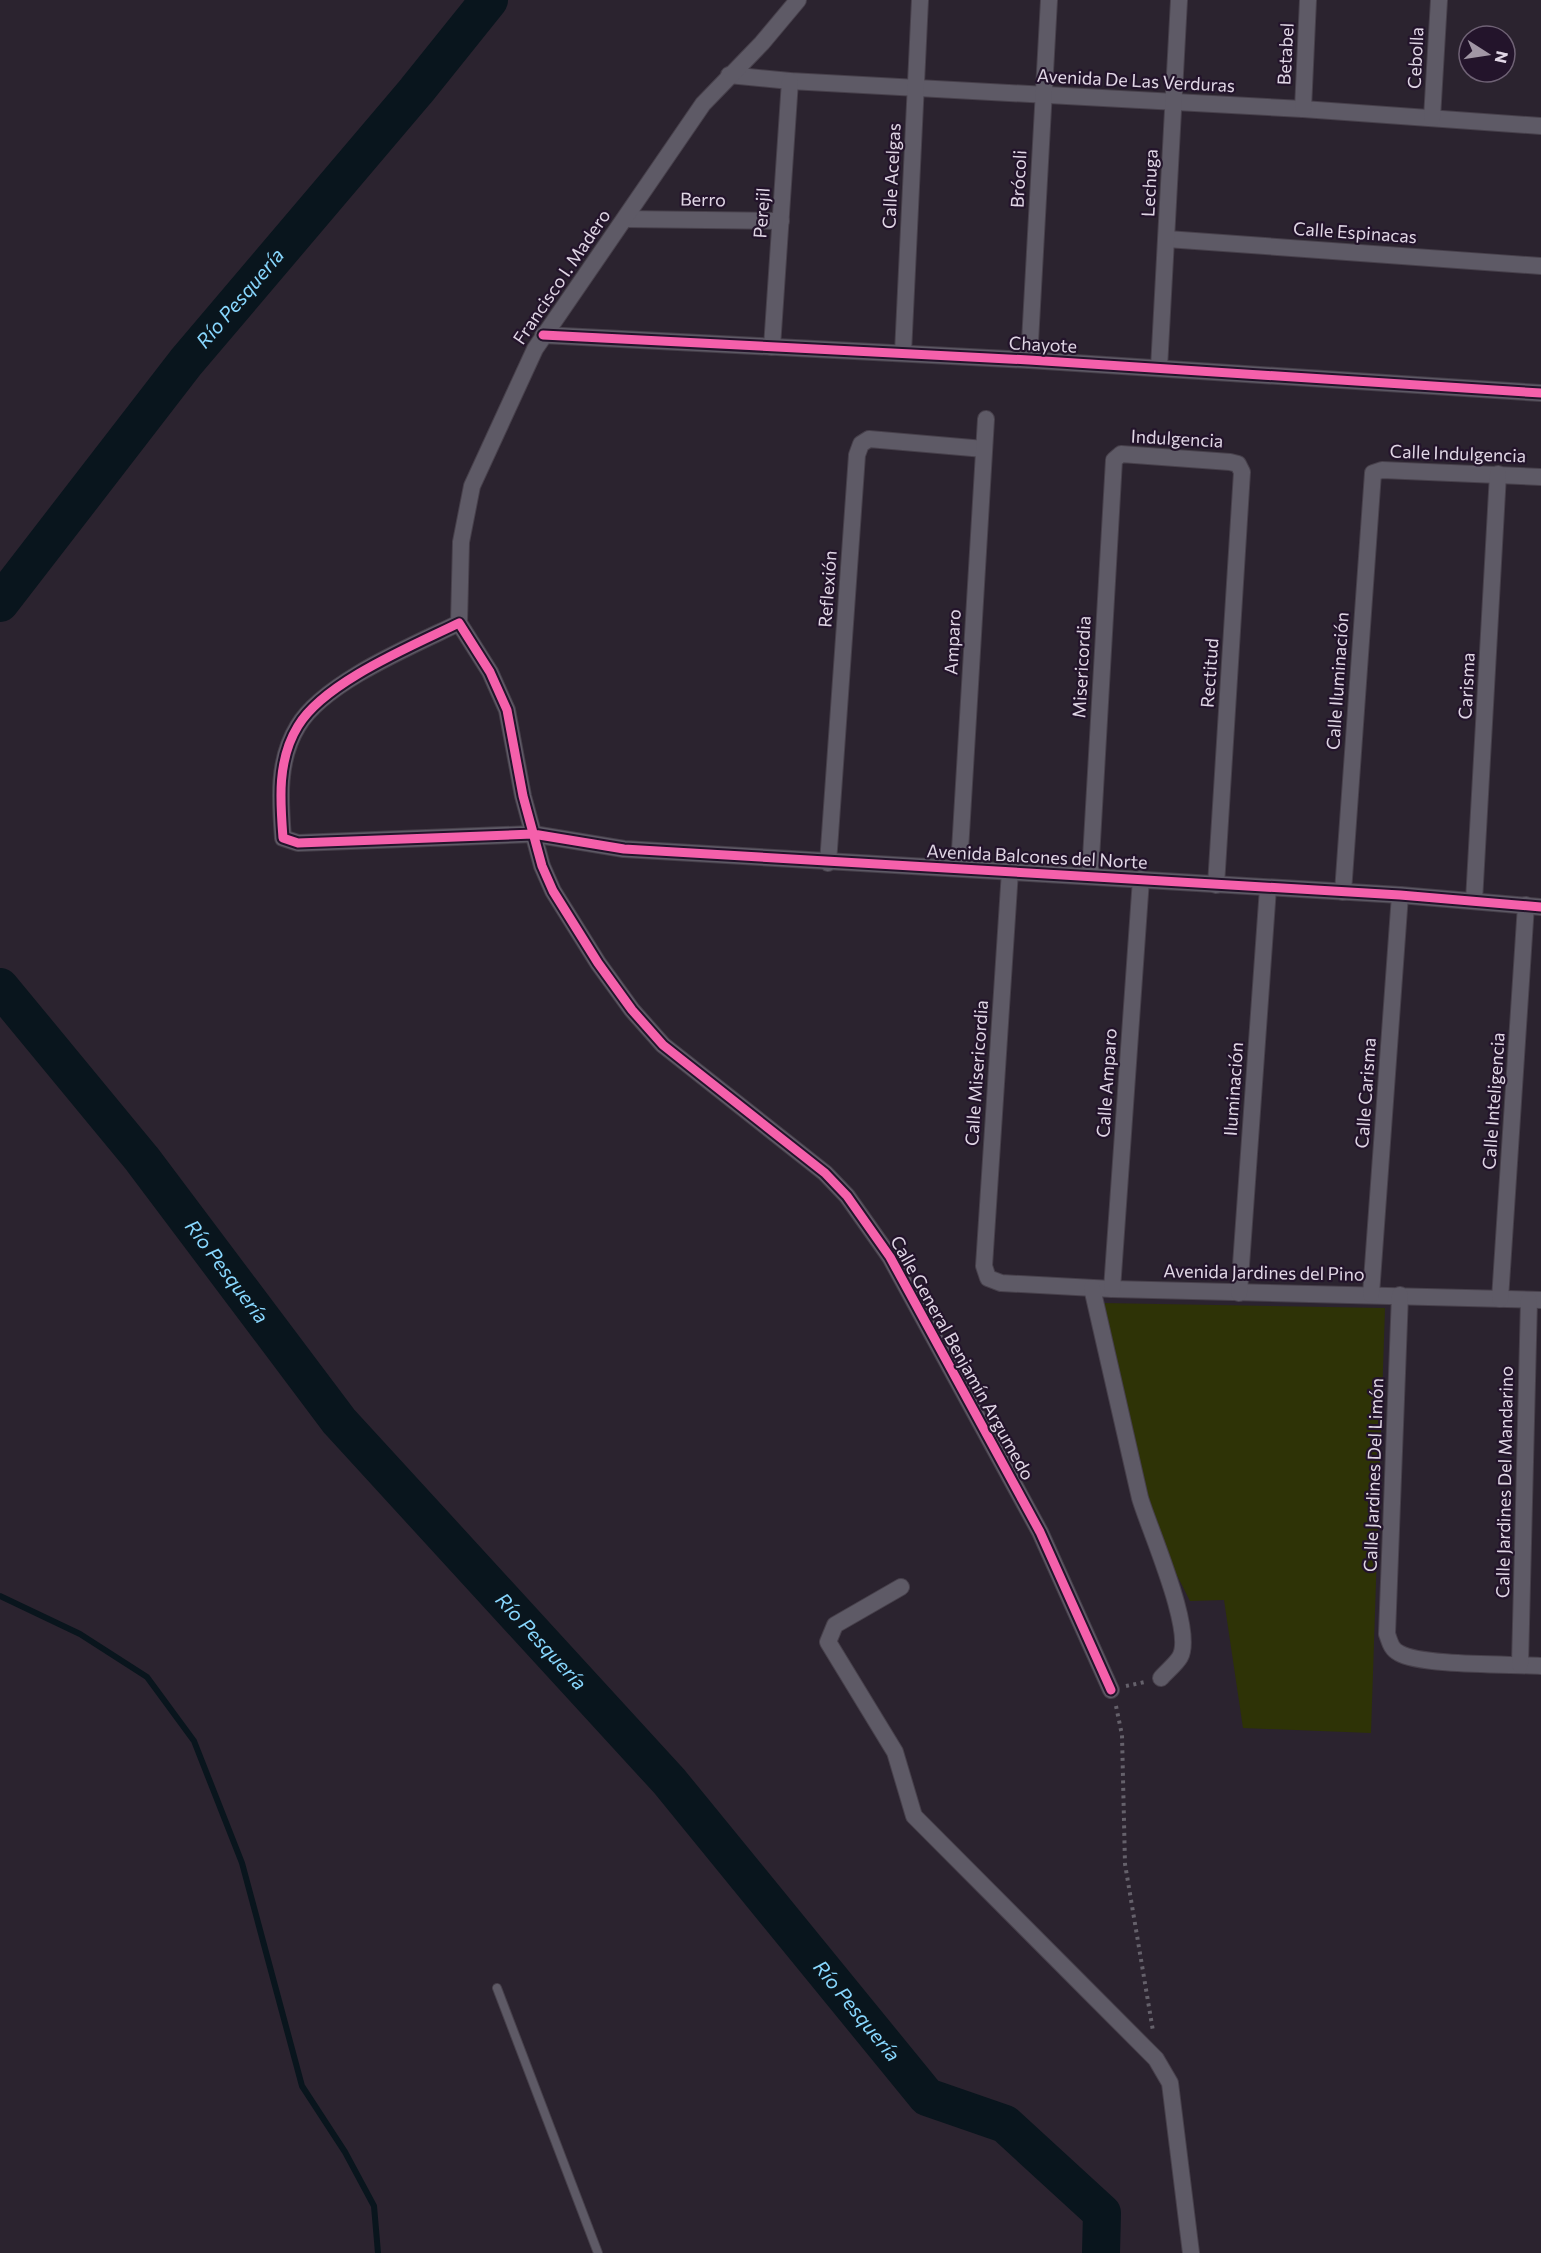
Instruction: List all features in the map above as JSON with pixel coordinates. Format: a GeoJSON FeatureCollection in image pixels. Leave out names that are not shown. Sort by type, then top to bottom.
{"type":"FeatureCollection","features":[{"type":"Feature","properties":{"kind":"street","name":"Francisco I. Madero"},"geometry":{"type":"LineString","coordinates":[[459,623],[461,542],[472,486],[543,335],[625,219],[684,129],[729,75],[762,43],[798,0]]}},
{"type":"Feature","properties":{"kind":"street","name":"Calle Acelgas"},"geometry":{"type":"LineString","coordinates":[[903,353],[920,0]]}},
{"type":"Feature","properties":{"kind":"street","name":"Brócoli"},"geometry":{"type":"LineString","coordinates":[[1029,360],[1049,0]]}},
{"type":"Feature","properties":{"kind":"street","name":"Lechuga"},"geometry":{"type":"LineString","coordinates":[[1159,368],[1179,0]]}},
{"type":"Feature","properties":{"kind":"street","name":"Betabel"},"geometry":{"type":"LineString","coordinates":[[1303,109],[1308,0]]}},
{"type":"Feature","properties":{"kind":"street","name":"Cebolla"},"geometry":{"type":"LineString","coordinates":[[1432,118],[1439,0]]}},
{"type":"Feature","properties":{"kind":"street","name":"Avenida De Las Verduras"},"geometry":{"type":"LineString","coordinates":[[729,75],[790,81],[1303,109],[1541,126]]}},
{"type":"Feature","properties":{"kind":"street","name":"Perejil"},"geometry":{"type":"LineString","coordinates":[[772,347],[790,81]]}},
{"type":"Feature","properties":{"kind":"street","name":"Berro"},"geometry":{"type":"LineString","coordinates":[[625,219],[781,221]]}},
{"type":"Feature","properties":{"kind":"street","name":"Calle Espinacas"},"geometry":{"type":"LineString","coordinates":[[1167,239],[1541,266]]}},
{"type":"Feature","properties":{"kind":"street","name":"Chayote"},"geometry":{"type":"LineString","coordinates":[[543,335],[1029,360],[1541,393]]}},
{"type":"Feature","properties":{"kind":"street","name":"Amparo"},"geometry":{"type":"LineString","coordinates":[[959,867],[986,419]]}},
{"type":"Feature","properties":{"kind":"street","name":"Reflexión"},"geometry":{"type":"LineString","coordinates":[[828,863],[857,455],[861,444],[869,439],[984,449]]}},
{"type":"Feature","properties":{"kind":"street","name":"Indulgencia"},"geometry":{"type":"LineString","coordinates":[[1114,460],[1121,454],[1238,464]]}},
{"type":"Feature","properties":{"kind":"street","name":"Misericordia"},"geometry":{"type":"LineString","coordinates":[[1090,876],[1114,460]]}},
{"type":"Feature","properties":{"kind":"street","name":"Rectitud"},"geometry":{"type":"LineString","coordinates":[[1216,885],[1242,472],[1238,464]]}},
{"type":"Feature","properties":{"kind":"street","name":"Calle Indulgencia"},"geometry":{"type":"LineString","coordinates":[[1373,473],[1382,470],[1541,477]]}},
{"type":"Feature","properties":{"kind":"street","name":"Calle Iluminación"},"geometry":{"type":"LineString","coordinates":[[1343,892],[1373,473]]}},
{"type":"Feature","properties":{"kind":"street","name":"Carisma"},"geometry":{"type":"LineString","coordinates":[[1474,900],[1498,474]]}},
{"type":"Feature","properties":{"kind":"street","name":"Avenida Balcones del Norte"},"geometry":{"type":"LineString","coordinates":[[459,623],[386,658],[326,696],[298,726],[284,762],[279,792],[284,838],[298,843],[533,834],[624,849],[828,863],[959,867],[1474,900],[1534,906]]}},
{"type":"Feature","properties":{"kind":"street","name":"Calle General Benjamín Argumedo"},"geometry":{"type":"LineString","coordinates":[[459,623],[490,672],[507,710],[533,834],[552,891],[632,1010],[663,1045],[825,1173],[847,1196],[890,1257],[1040,1532],[1112,1690]]}},
{"type":"Feature","properties":{"kind":"street","name":"Calle Misericordia"},"geometry":{"type":"LineString","coordinates":[[988,1278],[984,1266],[1010,871]]}},
{"type":"Feature","properties":{"kind":"street","name":"Calle Amparo"},"geometry":{"type":"LineString","coordinates":[[1112,1289],[1141,879]]}},
{"type":"Feature","properties":{"kind":"street","name":"Iluminación"},"geometry":{"type":"LineString","coordinates":[[1239,1293],[1268,888]]}},
{"type":"Feature","properties":{"kind":"street","name":"Calle Carisma"},"geometry":{"type":"LineString","coordinates":[[1371,1294],[1400,895]]}},
{"type":"Feature","properties":{"kind":"street","name":"Calle Inteligencia"},"geometry":{"type":"LineString","coordinates":[[1500,1299],[1534,906]]}},
{"type":"Feature","properties":{"kind":"street","name":"Avenida Jardines del Pino"},"geometry":{"type":"LineString","coordinates":[[988,1278],[1001,1282],[1112,1289],[1400,1294],[1535,1300]]}},
{"type":"Feature","properties":{"kind":"street"},"geometry":{"type":"LineString","coordinates":[[1092,1288],[1143,1507],[1173,1589],[1184,1639],[1181,1656],[1161,1677]]}},
{"type":"Feature","properties":{"kind":"street","name":"Calle Jardines Del Limón"},"geometry":{"type":"LineString","coordinates":[[1400,1294],[1387,1634],[1391,1646],[1398,1653],[1420,1660],[1520,1665]]}},
{"type":"Feature","properties":{"kind":"street","name":"Calle Jardines Del Mandarino"},"geometry":{"type":"LineString","coordinates":[[1520,1665],[1535,1300]]}},
{"type":"Feature","properties":{"kind":"street"},"geometry":{"type":"LineString","coordinates":[[901,1587],[834,1625],[828,1642],[895,1752],[914,1816],[1156,2059],[1170,2082],[1191,2253]]}},
{"type":"Feature","properties":{"kind":"street"},"geometry":{"type":"LineString","coordinates":[[1520,1665],[1541,1666]]}},
{"type":"Feature","properties":{"kind":"lane"},"geometry":{"type":"LineString","coordinates":[[497,1988],[598,2253]]}},
{"type":"Feature","properties":{"kind":"path"},"geometry":{"type":"LineString","coordinates":[[1156,2059],[1151,2005],[1135,1934],[1125,1864],[1122,1735],[1112,1690],[1161,1677]]}},
{"type":"Feature","properties":{"kind":"green space"},"geometry":{"type":"Polygon","coordinates":[[[1102,1303],[1385,1308],[1371,1733],[1243,1728],[1224,1600],[1190,1601],[1155,1532],[1102,1303]]]}},
{"type":"Feature","properties":{"kind":"waterway","name":"Río Pesquería"},"geometry":{"type":"LineString","coordinates":[[0,603],[186,362],[416,91],[489,0]]}},
{"type":"Feature","properties":{"kind":"waterway","name":"Río Pesquería"},"geometry":{"type":"LineString","coordinates":[[0,987],[142,1159],[339,1421],[669,1781],[927,2097],[1005,2124],[1102,2213],[1101,2253]]}},
{"type":"Feature","properties":{"kind":"waterway"},"geometry":{"type":"LineString","coordinates":[[0,1596],[80,1634],[147,1677],[194,1741],[242,1863],[302,2086],[345,2152],[374,2206],[378,2253]]}},
{"type":"Feature","properties":{"kind":"cycle path"},"geometry":{"type":"LineString","coordinates":[[543,335],[1029,360],[1541,393]]}},
{"type":"Feature","properties":{"kind":"cycle path"},"geometry":{"type":"LineString","coordinates":[[1111,1690],[1040,1532],[890,1257],[847,1196],[825,1173],[663,1045],[632,1010],[598,963],[553,891],[542,866],[523,796],[507,710],[490,672],[459,623],[371,666],[349,680],[328,694],[298,726],[286,752],[281,795],[283,838],[298,843],[533,834],[624,849],[1400,895],[1541,907]]}}]}
